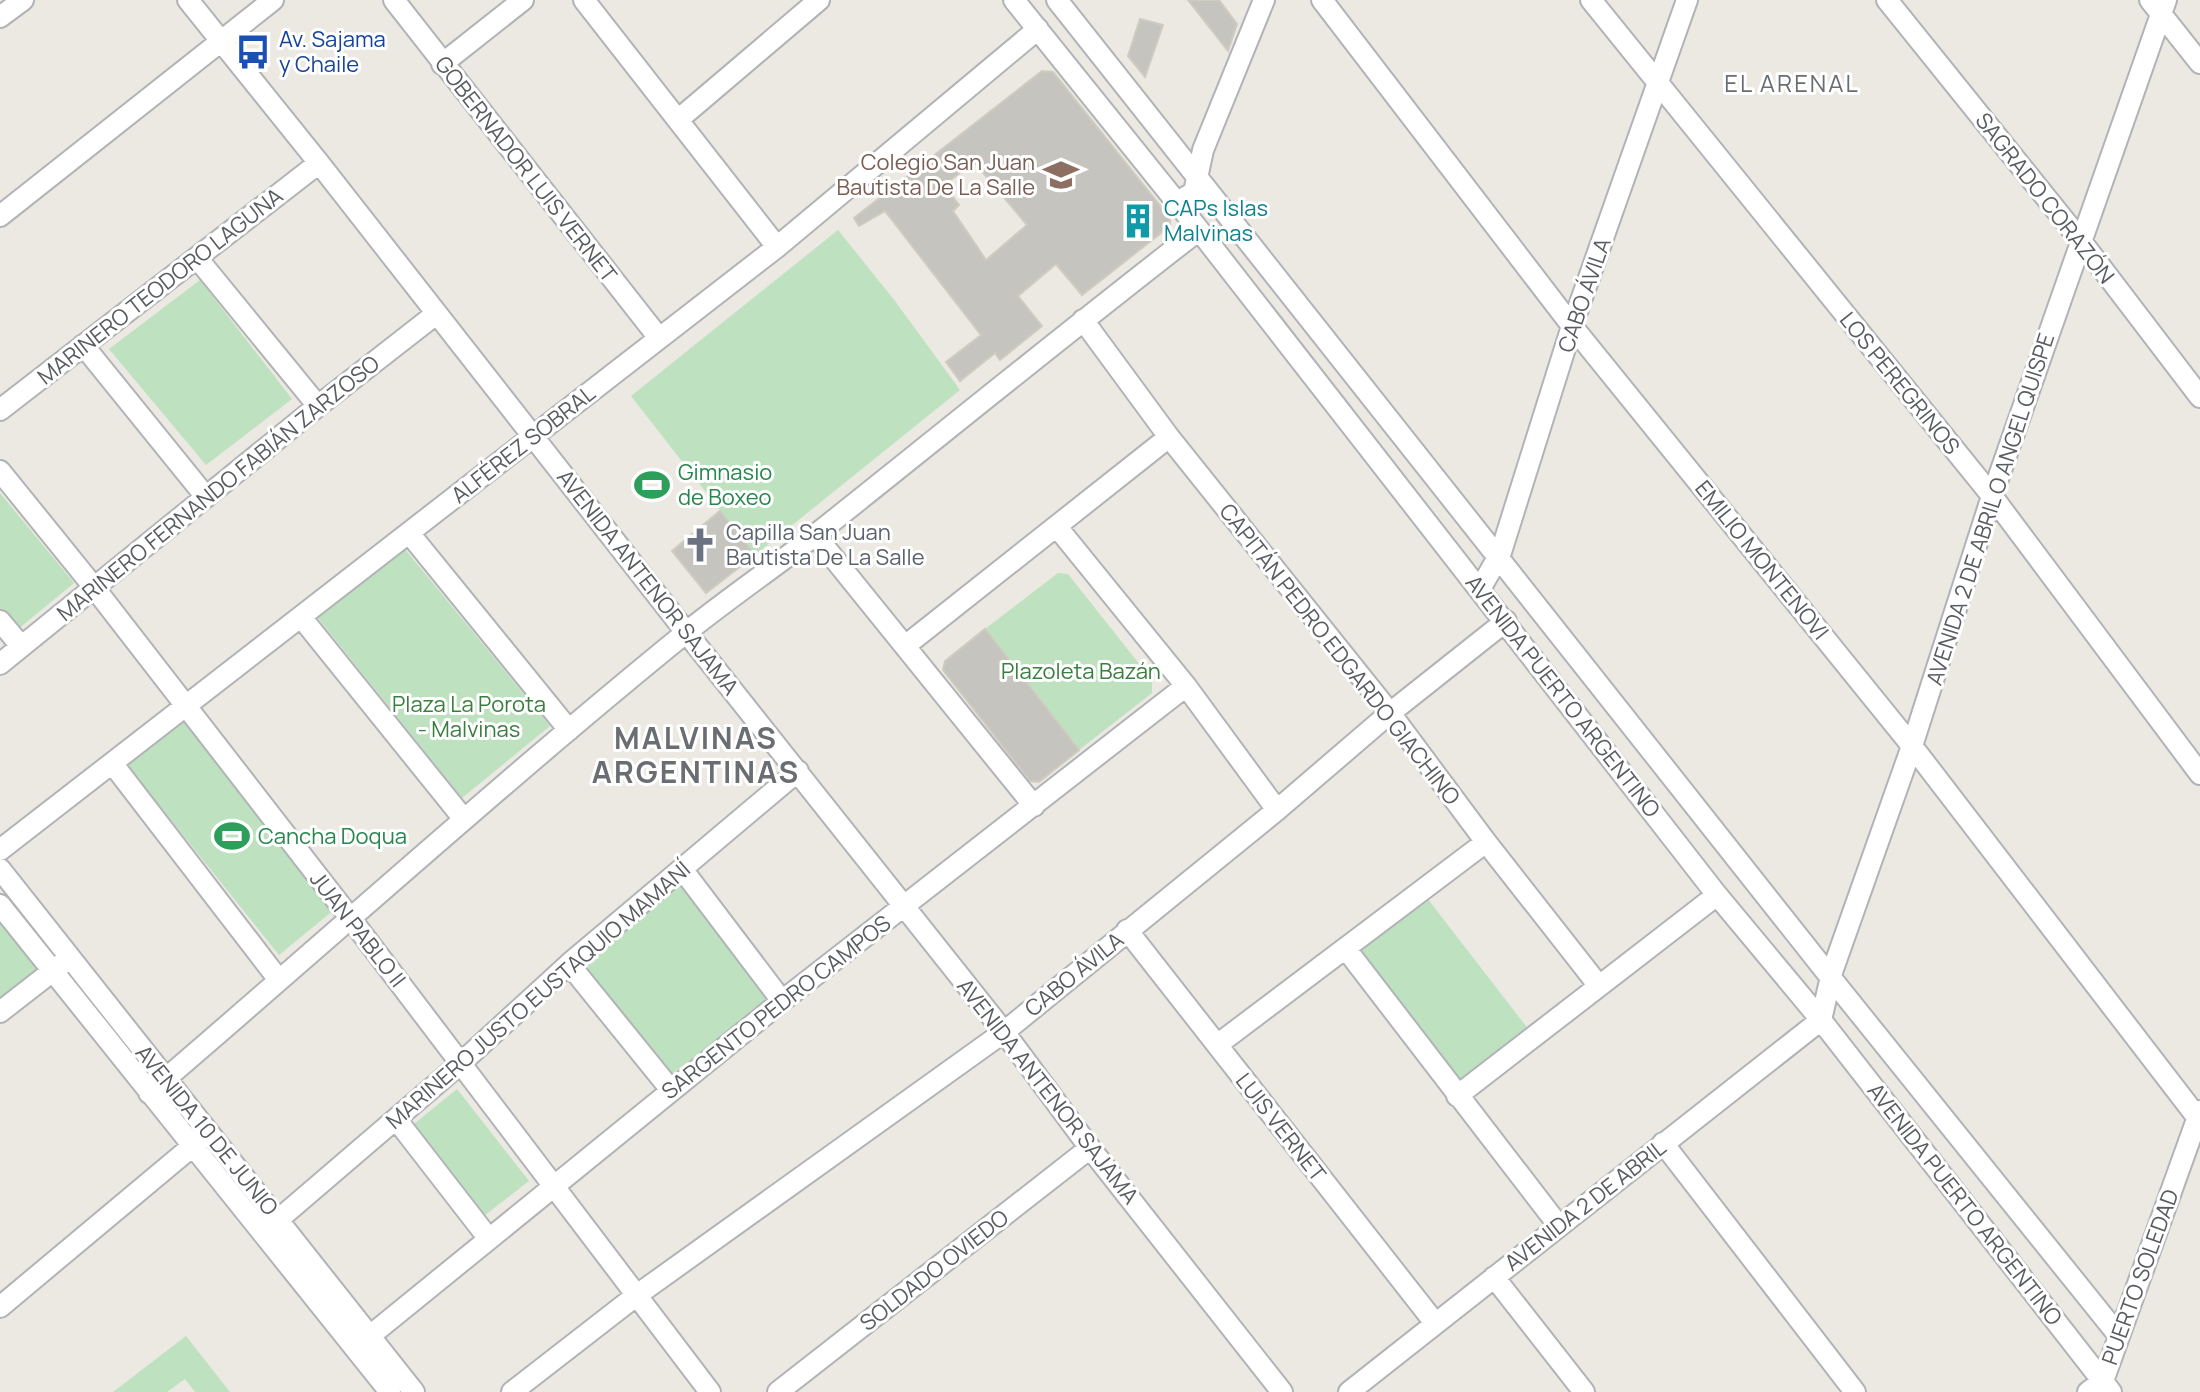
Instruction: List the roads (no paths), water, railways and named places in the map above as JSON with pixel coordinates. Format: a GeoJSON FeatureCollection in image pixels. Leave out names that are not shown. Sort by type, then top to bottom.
{"type":"FeatureCollection","features":[{"type":"Feature","properties":{"kind":"street"},"geometry":{"type":"LineString","coordinates":[[0,15],[23,0]]}},
{"type":"Feature","properties":{"kind":"street","name":"AVENIDA ANTENOR SAJAMA"},"geometry":{"type":"LineString","coordinates":[[188,0],[1004,1032],[1090,1148],[1282,1392]]}},
{"type":"Feature","properties":{"kind":"street"},"geometry":{"type":"LineString","coordinates":[[0,216],[273,0]]}},
{"type":"Feature","properties":{"kind":"street","name":"GOBERNADOR LUIS VERNET"},"geometry":{"type":"LineString","coordinates":[[394,0],[659,338]]}},
{"type":"Feature","properties":{"kind":"street"},"geometry":{"type":"LineString","coordinates":[[442,64],[523,0]]}},
{"type":"Feature","properties":{"kind":"street"},"geometry":{"type":"LineString","coordinates":[[584,0],[777,247]]}},
{"type":"Feature","properties":{"kind":"street"},"geometry":{"type":"LineString","coordinates":[[679,119],[819,0]]}},
{"type":"Feature","properties":{"kind":"street","name":"AVENIDA PUERTO ARGENTINO"},"geometry":{"type":"LineString","coordinates":[[1014,0],[1199,230],[1717,895],[1821,1020],[2101,1388]]}},
{"type":"Feature","properties":{"kind":"street","name":"AVENIDA PUERTO ARGENTINO"},"geometry":{"type":"LineString","coordinates":[[1057,0],[1831,978],[2119,1336]]}},
{"type":"Feature","properties":{"kind":"street"},"geometry":{"type":"LineString","coordinates":[[1176,203],[1194,192],[1203,150],[1264,0]]}},
{"type":"Feature","properties":{"kind":"street","name":"EMILIO MONTENOVI"},"geometry":{"type":"LineString","coordinates":[[1322,0],[1572,326],[1912,746],[2199,1116]]}},
{"type":"Feature","properties":{"kind":"street","name":"LOS PEREGRINOS"},"geometry":{"type":"LineString","coordinates":[[1591,0],[1992,496],[2200,774]]}},
{"type":"Feature","properties":{"kind":"street","name":"CABO ÁVILA"},"geometry":{"type":"LineString","coordinates":[[1480,589],[1498,557],[1572,326],[1687,0]]}},
{"type":"Feature","properties":{"kind":"street","name":"SAGRADO CORAZÓN"},"geometry":{"type":"LineString","coordinates":[[1887,0],[2081,241],[2200,397]]}},
{"type":"Feature","properties":{"kind":"street"},"geometry":{"type":"LineString","coordinates":[[2159,4],[2200,63]]}},
{"type":"Feature","properties":{"kind":"street","name":"AVENIDA 2 DE ABRIL O ANGEL QUISPE"},"geometry":{"type":"LineString","coordinates":[[1821,1020],[1831,978],[1912,746],[1992,496],[2159,4]]}},
{"type":"Feature","properties":{"kind":"street","name":"ALFÉREZ SOBRAL"},"geometry":{"type":"LineString","coordinates":[[0,850],[777,247],[1038,29]]}},
{"type":"Feature","properties":{"kind":"street","name":"MARINERO TEODORO LAGUNA"},"geometry":{"type":"LineString","coordinates":[[0,410],[319,163]]}},
{"type":"Feature","properties":{"kind":"street"},"geometry":{"type":"LineString","coordinates":[[157,1086],[463,818],[686,632],[815,535],[1199,230]]}},
{"type":"Feature","properties":{"kind":"street"},"geometry":{"type":"LineString","coordinates":[[197,258],[318,406]]}},
{"type":"Feature","properties":{"kind":"street","name":"MARINERO FERNANDO FABIÁN ZARZOSO"},"geometry":{"type":"LineString","coordinates":[[0,664],[93,586],[436,314]]}},
{"type":"Feature","properties":{"kind":"street","name":"CAPITÁN PEDRO EDGARDO GIACHINO"},"geometry":{"type":"LineString","coordinates":[[1083,320],[1169,437],[1390,713],[1599,986]]}},
{"type":"Feature","properties":{"kind":"street"},"geometry":{"type":"LineString","coordinates":[[83,345],[206,497]]}},
{"type":"Feature","properties":{"kind":"street"},"geometry":{"type":"LineString","coordinates":[[905,646],[1169,437]]}},
{"type":"Feature","properties":{"kind":"street","name":"JUAN PABLO II"},"geometry":{"type":"LineString","coordinates":[[0,471],[351,919],[710,1392]]}},
{"type":"Feature","properties":{"kind":"street"},"geometry":{"type":"LineString","coordinates":[[1057,527],[1186,686],[1277,810]]}},
{"type":"Feature","properties":{"kind":"street"},"geometry":{"type":"LineString","coordinates":[[409,533],[569,730]]}},
{"type":"Feature","properties":{"kind":"street"},"geometry":{"type":"LineString","coordinates":[[815,535],[1034,806]]}},
{"type":"Feature","properties":{"kind":"street"},"geometry":{"type":"LineString","coordinates":[[301,617],[463,818]]}},
{"type":"Feature","properties":{"kind":"street"},"geometry":{"type":"LineString","coordinates":[[0,621],[21,646]]}},
{"type":"Feature","properties":{"kind":"street","name":"CABO ÁVILA"},"geometry":{"type":"LineString","coordinates":[[512,1392],[637,1295],[1004,1032],[1506,621]]}},
{"type":"Feature","properties":{"kind":"street","name":"SARGENTO PEDRO CAMPOS"},"geometry":{"type":"LineString","coordinates":[[371,1335],[782,1001],[1186,686]]}},
{"type":"Feature","properties":{"kind":"street"},"geometry":{"type":"LineString","coordinates":[[112,763],[279,980]]}},
{"type":"Feature","properties":{"kind":"street","name":"MARINERO JUSTO EUSTAQUIO MAMANÍ"},"geometry":{"type":"LineString","coordinates":[[279,1219],[461,1063],[569,964],[798,771]]}},
{"type":"Feature","properties":{"kind":"street"},"geometry":{"type":"LineString","coordinates":[[1217,1045],[1486,842]]}},
{"type":"Feature","properties":{"kind":"street","name":"AVENIDA 10 DE JUNIO"},"geometry":{"type":"LineString","coordinates":[[0,869],[70,957],[157,1086],[390,1392]]}},
{"type":"Feature","properties":{"kind":"street"},"geometry":{"type":"LineString","coordinates":[[682,869],[782,1001]]}},
{"type":"Feature","properties":{"kind":"street"},"geometry":{"type":"LineString","coordinates":[[1457,1096],[1717,895]]}},
{"type":"Feature","properties":{"kind":"street","name":"AVENIDA 10 DE JUNIO"},"geometry":{"type":"LineString","coordinates":[[0,905],[52,971],[157,1086]]}},
{"type":"Feature","properties":{"kind":"street","name":"LUIS VERNET"},"geometry":{"type":"LineString","coordinates":[[1127,930],[1435,1323]]}},
{"type":"Feature","properties":{"kind":"street"},"geometry":{"type":"LineString","coordinates":[[1346,949],[1559,1226]]}},
{"type":"Feature","properties":{"kind":"street"},"geometry":{"type":"LineString","coordinates":[[0,1012],[70,957]]}},
{"type":"Feature","properties":{"kind":"street"},"geometry":{"type":"LineString","coordinates":[[569,964],[671,1090]]}},
{"type":"Feature","properties":{"kind":"street","name":"AVENIDA 2 DE ABRIL"},"geometry":{"type":"LineString","coordinates":[[1349,1392],[1821,1020]]}},
{"type":"Feature","properties":{"kind":"street","name":"PUERTO SOLEDAD"},"geometry":{"type":"LineString","coordinates":[[2101,1388],[2199,1116]]}},
{"type":"Feature","properties":{"kind":"street"},"geometry":{"type":"LineString","coordinates":[[396,1119],[489,1239]]}},
{"type":"Feature","properties":{"kind":"street"},"geometry":{"type":"LineString","coordinates":[[0,1307],[199,1140]]}},
{"type":"Feature","properties":{"kind":"street","name":"AVENIDA 10 DE JUNIO"},"geometry":{"type":"LineString","coordinates":[[199,1140],[279,1219],[414,1392]]}},
{"type":"Feature","properties":{"kind":"street"},"geometry":{"type":"LineString","coordinates":[[1663,1143],[1855,1392]]}},
{"type":"Feature","properties":{"kind":"street","name":"SOLDADO OVIEDO"},"geometry":{"type":"LineString","coordinates":[[778,1392],[1090,1148]]}},
{"type":"Feature","properties":{"kind":"street"},"geometry":{"type":"LineString","coordinates":[[1494,1277],[1584,1392]]}},
{"type":"Feature","properties":{"kind":"place","name":"Av. Sajama y Chaile"},"geometry":{"type":"Point","coordinates":[253,52]}},
{"type":"Feature","properties":{"kind":"place","name":"Colegio San Juan Bautista De La Salle"},"geometry":{"type":"Point","coordinates":[1061,175]}},
{"type":"Feature","properties":{"kind":"place","name":"CAPs Islas Malvinas"},"geometry":{"type":"Point","coordinates":[1138,221]}},
{"type":"Feature","properties":{"kind":"place","name":"Gimnasio de Boxeo"},"geometry":{"type":"Point","coordinates":[652,485]}},
{"type":"Feature","properties":{"kind":"place","name":"Capilla San Juan Bautista De La Salle"},"geometry":{"type":"Point","coordinates":[700,545]}},
{"type":"Feature","properties":{"kind":"place","name":"Cancha Doqua"},"geometry":{"type":"Point","coordinates":[232,836]}},
{"type":"Feature","properties":{"kind":"district","name":"EL ARENAL"},"geometry":{"type":"Point","coordinates":[1792,84]}},
{"type":"Feature","properties":{"kind":"district","name":"MALVINAS ARGENTINAS"},"geometry":{"type":"Point","coordinates":[696,756]}},
{"type":"Feature","properties":{"kind":"park label","name":"Plazoleta Bazán"},"geometry":{"type":"Point","coordinates":[1081,671]}},
{"type":"Feature","properties":{"kind":"park label","name":"Plaza La Porota - Malvinas"},"geometry":{"type":"Point","coordinates":[469,716]}}]}
